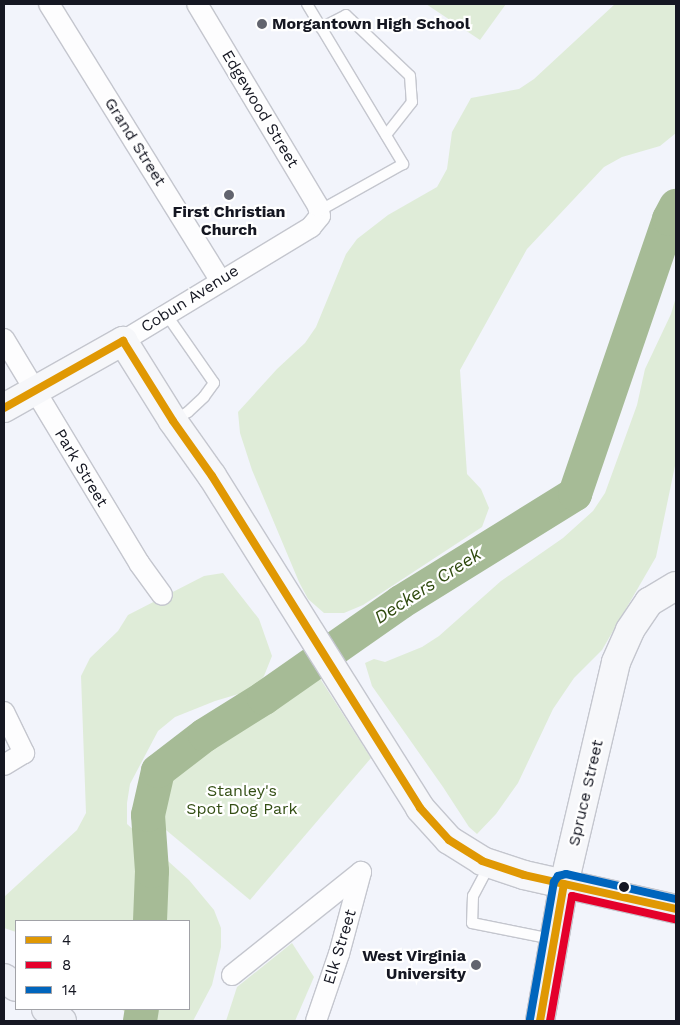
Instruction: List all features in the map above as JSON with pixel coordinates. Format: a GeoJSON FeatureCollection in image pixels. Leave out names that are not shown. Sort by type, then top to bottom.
{"type":"FeatureCollection","features":[{"type":"Feature","properties":{"kind":"main road"},"geometry":{"type":"LineString","coordinates":[[564,884],[676,909]]}},
{"type":"Feature","properties":{"kind":"main road","name":"Spruce Street"},"geometry":{"type":"LineString","coordinates":[[540,1021],[564,884]]}},
{"type":"Feature","properties":{"kind":"main road"},"geometry":{"type":"LineString","coordinates":[[4,978],[15,986]]}},
{"type":"Feature","properties":{"kind":"main road"},"geometry":{"type":"LineString","coordinates":[[47,1010],[62,1021]]}},
{"type":"Feature","properties":{"kind":"street","name":"Grand Street"},"geometry":{"type":"LineString","coordinates":[[49,4],[220,280]]}},
{"type":"Feature","properties":{"kind":"street","name":"Edgewood Street"},"geometry":{"type":"LineString","coordinates":[[197,4],[320,214]]}},
{"type":"Feature","properties":{"kind":"street","name":"Cobun Avenue"},"geometry":{"type":"LineString","coordinates":[[4,408],[122,341],[220,280],[311,227],[320,214]]}},
{"type":"Feature","properties":{"kind":"street","name":"Park Street"},"geometry":{"type":"LineString","coordinates":[[4,339],[139,563],[162,595]]}},
{"type":"Feature","properties":{"kind":"street"},"geometry":{"type":"LineString","coordinates":[[122,341],[173,421],[212,476],[420,808],[448,840],[486,862],[564,884]]}},
{"type":"Feature","properties":{"kind":"street","name":"Spruce Street"},"geometry":{"type":"LineString","coordinates":[[564,884],[616,662],[630,630],[650,602],[675,586]]}},
{"type":"Feature","properties":{"kind":"street"},"geometry":{"type":"LineString","coordinates":[[4,712],[24,753],[4,766]]}},
{"type":"Feature","properties":{"kind":"street","name":"Elk Street"},"geometry":{"type":"LineString","coordinates":[[232,975],[361,872],[339,954],[316,1021]]}},
{"type":"Feature","properties":{"kind":"lane"},"geometry":{"type":"LineString","coordinates":[[307,4],[403,164],[320,214]]}},
{"type":"Feature","properties":{"kind":"lane"},"geometry":{"type":"LineString","coordinates":[[321,28],[346,15],[410,76],[412,102],[386,135]]}},
{"type":"Feature","properties":{"kind":"lane"},"geometry":{"type":"LineString","coordinates":[[166,314],[214,383],[193,407],[173,421]]}},
{"type":"Feature","properties":{"kind":"lane"},"geometry":{"type":"LineString","coordinates":[[486,862],[473,896],[472,924],[555,939]]}},
{"type":"Feature","properties":{"kind":"green space"},"geometry":{"type":"Polygon","coordinates":[[[426,4],[506,4],[480,40],[426,4]]]}},
{"type":"Feature","properties":{"kind":"green space"},"geometry":{"type":"Polygon","coordinates":[[[615,4],[676,4],[676,133],[660,146],[622,157],[604,167],[527,249],[460,370],[467,474],[481,489],[489,508],[482,527],[363,605],[344,613],[324,613],[308,599],[299,582],[252,470],[240,433],[238,412],[277,369],[305,343],[316,327],[346,254],[357,239],[388,215],[437,187],[447,169],[452,132],[471,98],[519,89],[534,79],[615,4]]]}},
{"type":"Feature","properties":{"kind":"green space"},"geometry":{"type":"Polygon","coordinates":[[[676,297],[676,461],[656,557],[602,650],[574,678],[553,709],[518,783],[496,814],[477,834],[469,827],[372,686],[365,663],[374,659],[385,662],[422,647],[439,636],[501,581],[563,538],[593,511],[605,493],[637,405],[645,369],[671,314],[676,297]]]}},
{"type":"Feature","properties":{"kind":"green space"},"geometry":{"type":"Polygon","coordinates":[[[223,573],[259,619],[272,656],[264,676],[252,690],[215,701],[175,717],[158,731],[130,784],[127,803],[127,824],[189,880],[214,910],[221,928],[221,947],[212,985],[193,1021],[137,1021],[122,1010],[190,1010],[190,920],[15,920],[15,932],[4,928],[4,897],[77,830],[86,813],[81,676],[90,658],[118,631],[128,615],[204,576],[223,573]]]}},
{"type":"Feature","properties":{"kind":"green space","name":"Stanley's Spot Dog Park"},"geometry":{"type":"Polygon","coordinates":[[[314,669],[371,758],[250,900],[148,815],[158,771],[314,669]]]}},
{"type":"Feature","properties":{"kind":"green space"},"geometry":{"type":"Polygon","coordinates":[[[292,943],[314,977],[295,1021],[226,1021],[237,987],[292,943]]]}},
{"type":"Feature","properties":{"kind":"waterway","name":"Deckers Creek"},"geometry":{"type":"LineString","coordinates":[[150,920],[152,871],[148,815],[158,771],[205,735],[264,698],[401,602],[575,494],[669,219],[676,206]]}},
{"type":"Feature","properties":{"kind":"waterway","name":"Deckers Creek"},"geometry":{"type":"LineString","coordinates":[[140,1021],[142,1010]]}},
{"type":"Feature","properties":{"kind":"transit line","name":"4"},"geometry":{"type":"LineString","coordinates":[[4,408],[123,341],[173,421],[212,476],[420,808],[449,840],[482,861],[524,875],[676,909]]}},
{"type":"Feature","properties":{"kind":"transit line","name":"14"},"geometry":{"type":"LineString","coordinates":[[530,1019],[554,882],[558,876],[566,874],[676,899]]}},
{"type":"Feature","properties":{"kind":"transit line","name":"4"},"geometry":{"type":"LineString","coordinates":[[540,1021],[564,884]]}},
{"type":"Feature","properties":{"kind":"transit line","name":"8"},"geometry":{"type":"LineString","coordinates":[[550,1021],[572,896],[674,919]]}},
{"type":"Feature","properties":{"kind":"place","name":"Morgantown High School"},"geometry":{"type":"Point","coordinates":[262,24]}},
{"type":"Feature","properties":{"kind":"place","name":"First Christian Church"},"geometry":{"type":"Point","coordinates":[229,195]}},
{"type":"Feature","properties":{"kind":"place","name":"West Virginia University"},"geometry":{"type":"Point","coordinates":[476,965]}}]}
